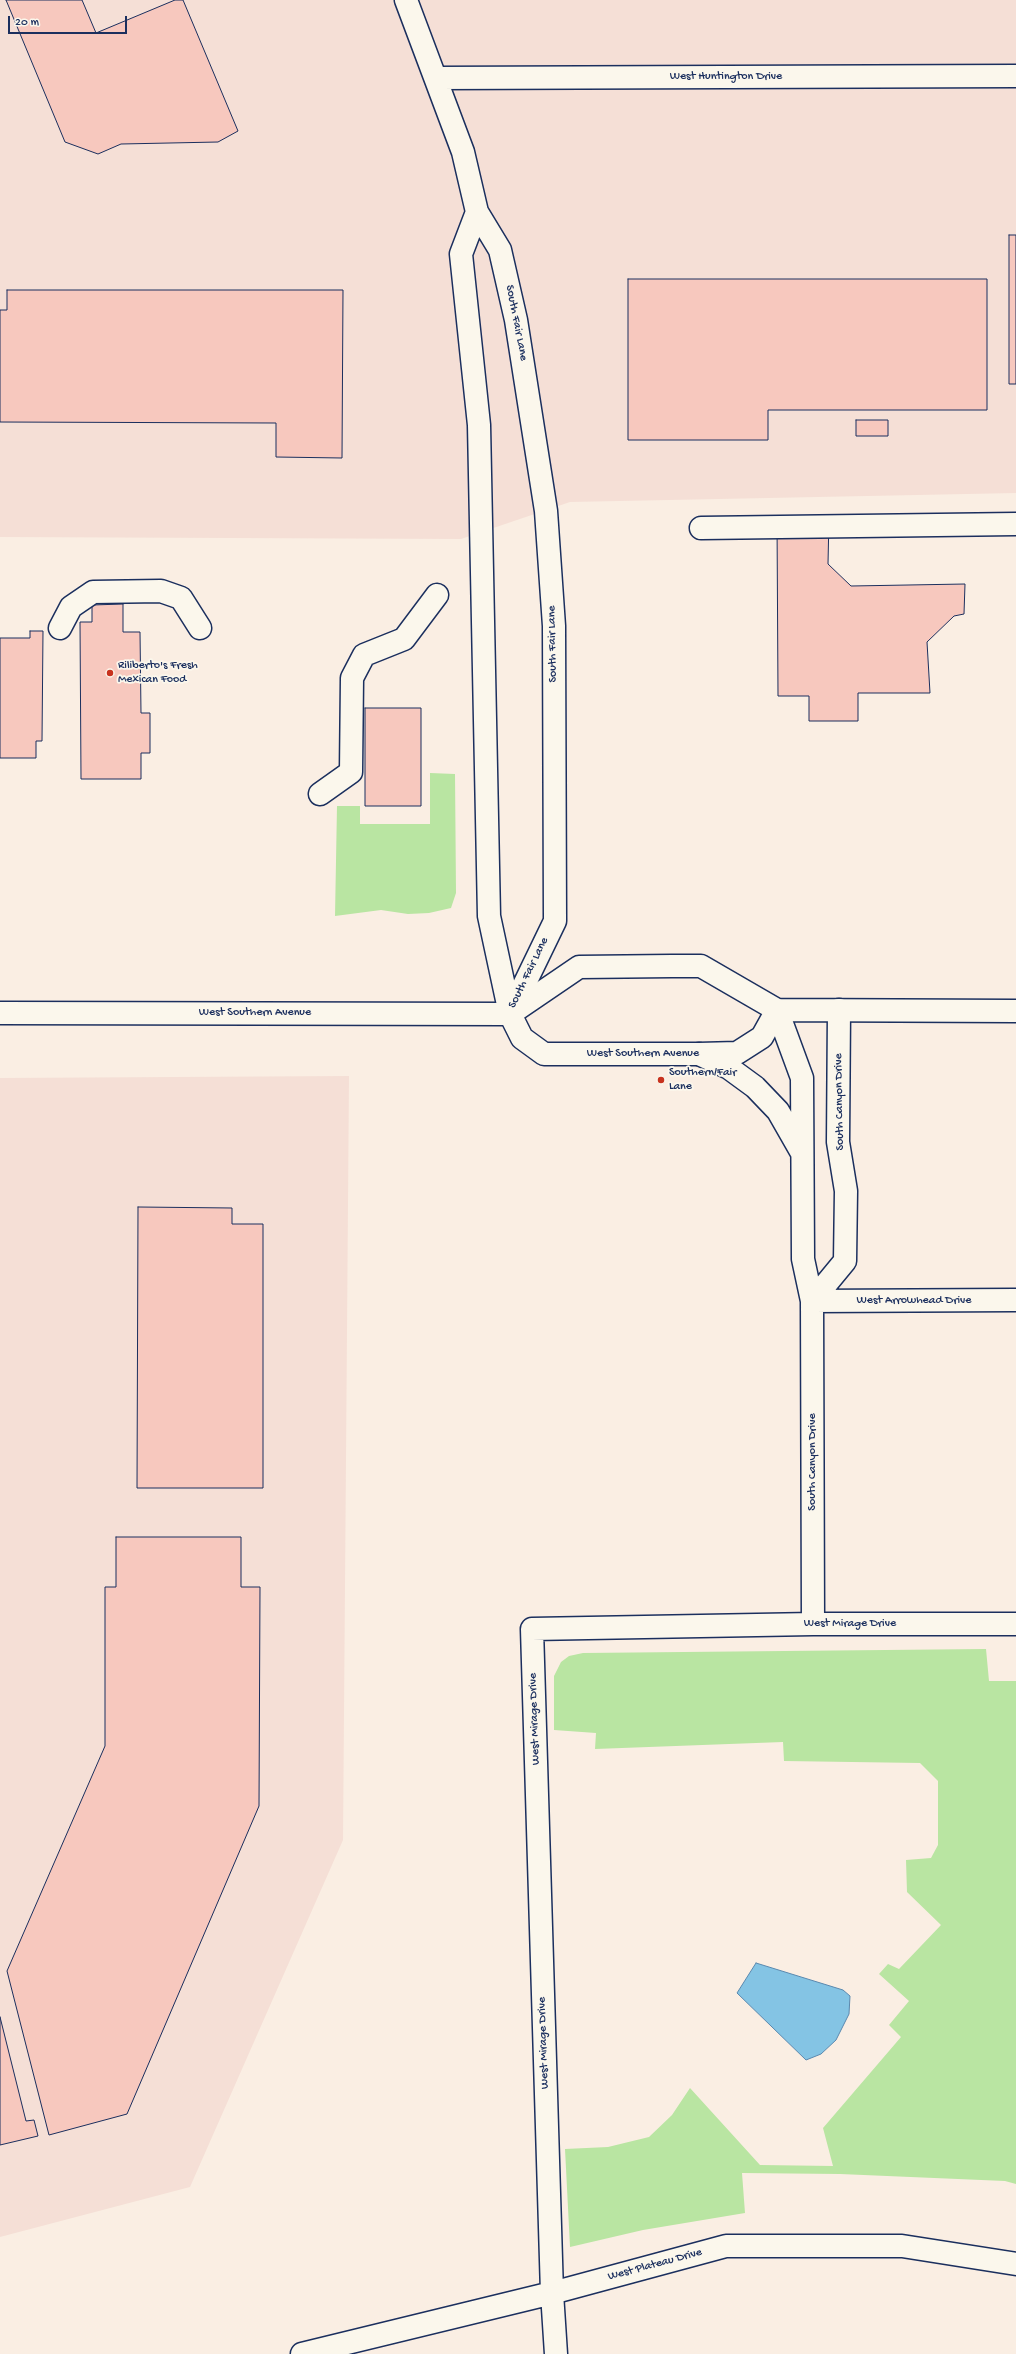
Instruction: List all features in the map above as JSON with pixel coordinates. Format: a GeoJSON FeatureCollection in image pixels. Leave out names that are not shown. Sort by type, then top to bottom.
{"type":"FeatureCollection","features":[{"type":"Feature","properties":{"kind":"street","name":"South Fair Lane"},"geometry":{"type":"LineString","coordinates":[[406,0],[437,78],[463,152],[477,212],[500,250],[516,320],[546,511],[554,626],[555,921],[510,1014]]}},
{"type":"Feature","properties":{"kind":"street","name":"West Huntington Drive"},"geometry":{"type":"LineString","coordinates":[[437,78],[1016,76]]}},
{"type":"Feature","properties":{"kind":"street","name":"South Fair Lane"},"geometry":{"type":"LineString","coordinates":[[477,212],[461,254],[479,424],[489,916],[510,1014]]}},
{"type":"Feature","properties":{"kind":"street"},"geometry":{"type":"LineString","coordinates":[[701,528],[1016,524]]}},
{"type":"Feature","properties":{"kind":"street"},"geometry":{"type":"LineString","coordinates":[[60,628],[71,607],[93,592],[161,591],[181,598],[200,628]]}},
{"type":"Feature","properties":{"kind":"street"},"geometry":{"type":"LineString","coordinates":[[320,794],[351,772],[352,678],[364,655],[404,640],[437,595]]}},
{"type":"Feature","properties":{"kind":"street"},"geometry":{"type":"LineString","coordinates":[[510,1014],[578,967],[701,966],[777,1010],[1016,1012]]}},
{"type":"Feature","properties":{"kind":"street","name":"West Southern Avenue"},"geometry":{"type":"LineString","coordinates":[[0,1013],[510,1014],[522,1038],[544,1054],[699,1054],[737,1053],[762,1036],[777,1010]]}},
{"type":"Feature","properties":{"kind":"street","name":"South Canyon Drive"},"geometry":{"type":"LineString","coordinates":[[777,1010],[802,1078],[803,1259],[812,1301],[813,1624]]}},
{"type":"Feature","properties":{"kind":"street","name":"South Canyon Drive"},"geometry":{"type":"LineString","coordinates":[[812,1301],[845,1261],[846,1191],[838,1142],[839,1010]]}},
{"type":"Feature","properties":{"kind":"street"},"geometry":{"type":"LineString","coordinates":[[699,1054],[728,1068],[755,1087],[778,1111],[802,1153]]}},
{"type":"Feature","properties":{"kind":"street","name":"West Arrowhead Drive"},"geometry":{"type":"LineString","coordinates":[[812,1301],[1016,1300]]}},
{"type":"Feature","properties":{"kind":"street","name":"West Mirage Drive"},"geometry":{"type":"LineString","coordinates":[[552,2293],[532,1629],[813,1624],[1016,1624]]}},
{"type":"Feature","properties":{"kind":"street","name":"West Plateau Drive"},"geometry":{"type":"LineString","coordinates":[[302,2354],[552,2293],[726,2246],[902,2246],[1016,2264]]}},
{"type":"Feature","properties":{"kind":"street"},"geometry":{"type":"LineString","coordinates":[[552,2293],[556,2354]]}},
{"type":"Feature","properties":{"kind":"shaded area"},"geometry":{"type":"Polygon","coordinates":[[[0,0],[1016,0],[1016,493],[570,502],[461,539],[0,537],[0,0]]]}},
{"type":"Feature","properties":{"kind":"shaded area"},"geometry":{"type":"Polygon","coordinates":[[[349,1076],[343,1840],[190,2187],[0,2237],[0,1078],[349,1076]]]}},
{"type":"Feature","properties":{"kind":"green space"},"geometry":{"type":"Polygon","coordinates":[[[430,773],[455,774],[456,893],[451,908],[429,913],[408,914],[381,910],[335,916],[337,806],[360,806],[360,824],[430,824],[430,773]]]}},
{"type":"Feature","properties":{"kind":"green space"},"geometry":{"type":"Polygon","coordinates":[[[986,1649],[989,1681],[1016,1681],[1016,2184],[1005,2181],[840,2174],[742,2173],[745,2213],[643,2230],[570,2247],[565,2149],[608,2147],[649,2137],[672,2115],[690,2088],[760,2165],[833,2166],[823,2128],[901,2037],[889,2025],[909,2001],[879,1974],[888,1964],[899,1969],[941,1925],[907,1892],[906,1860],[931,1858],[938,1845],[938,1781],[920,1763],[784,1761],[783,1742],[595,1749],[596,1733],[554,1730],[554,1676],[561,1662],[569,1656],[583,1653],[986,1649]]]}},
{"type":"Feature","properties":{"kind":"water"},"geometry":{"type":"Polygon","coordinates":[[[756,1963],[843,1990],[850,1996],[849,2014],[836,2040],[821,2054],[806,2060],[737,1993],[756,1963]]]}},
{"type":"Feature","properties":{"kind":"building"},"geometry":{"type":"Polygon","coordinates":[[[6,0],[82,0],[96,33],[175,0],[183,0],[238,131],[218,142],[121,144],[98,154],[65,142],[6,0]]]}},
{"type":"Feature","properties":{"kind":"building"},"geometry":{"type":"Polygon","coordinates":[[[1009,235],[1016,235],[1016,384],[1009,384],[1009,235]]]}},
{"type":"Feature","properties":{"kind":"building"},"geometry":{"type":"Polygon","coordinates":[[[628,279],[987,279],[987,410],[768,410],[768,440],[628,440],[628,279]]]}},
{"type":"Feature","properties":{"kind":"building"},"geometry":{"type":"Polygon","coordinates":[[[7,290],[343,290],[342,458],[276,457],[276,423],[0,422],[0,310],[7,310],[7,290]]]}},
{"type":"Feature","properties":{"kind":"building"},"geometry":{"type":"Polygon","coordinates":[[[856,420],[888,420],[888,436],[856,436],[856,420]]]}},
{"type":"Feature","properties":{"kind":"building"},"geometry":{"type":"Polygon","coordinates":[[[777,517],[829,517],[828,564],[851,586],[965,584],[964,614],[954,616],[927,642],[930,693],[858,693],[858,721],[809,721],[809,696],[778,696],[777,517]]]}},
{"type":"Feature","properties":{"kind":"building","name":"Riliberto's Fresh Mexican Food"},"geometry":{"type":"Polygon","coordinates":[[[123,604],[123,632],[140,632],[141,713],[150,713],[150,753],[141,753],[141,779],[81,779],[80,622],[92,622],[92,605],[123,604]]]}},
{"type":"Feature","properties":{"kind":"building"},"geometry":{"type":"Polygon","coordinates":[[[30,631],[43,631],[42,741],[36,741],[36,758],[0,758],[0,638],[30,638],[30,631]]]}},
{"type":"Feature","properties":{"kind":"building"},"geometry":{"type":"Polygon","coordinates":[[[365,708],[421,708],[421,806],[365,806],[365,708]]]}},
{"type":"Feature","properties":{"kind":"building"},"geometry":{"type":"Polygon","coordinates":[[[138,1207],[232,1208],[232,1224],[263,1224],[263,1488],[137,1488],[138,1207]]]}},
{"type":"Feature","properties":{"kind":"building"},"geometry":{"type":"Polygon","coordinates":[[[116,1537],[241,1537],[241,1587],[260,1587],[259,1806],[127,2114],[49,2135],[7,1971],[105,1746],[105,1587],[116,1587],[116,1537]]]}},
{"type":"Feature","properties":{"kind":"building"},"geometry":{"type":"Polygon","coordinates":[[[0,2017],[26,2121],[34,2120],[38,2136],[0,2145],[0,2017]]]}},
{"type":"Feature","properties":{"kind":"place","name":"Riliberto's Fresh Mexican Food"},"geometry":{"type":"Point","coordinates":[110,673]}},
{"type":"Feature","properties":{"kind":"place","name":"Southern/Fair Lane"},"geometry":{"type":"Point","coordinates":[661,1080]}}]}
